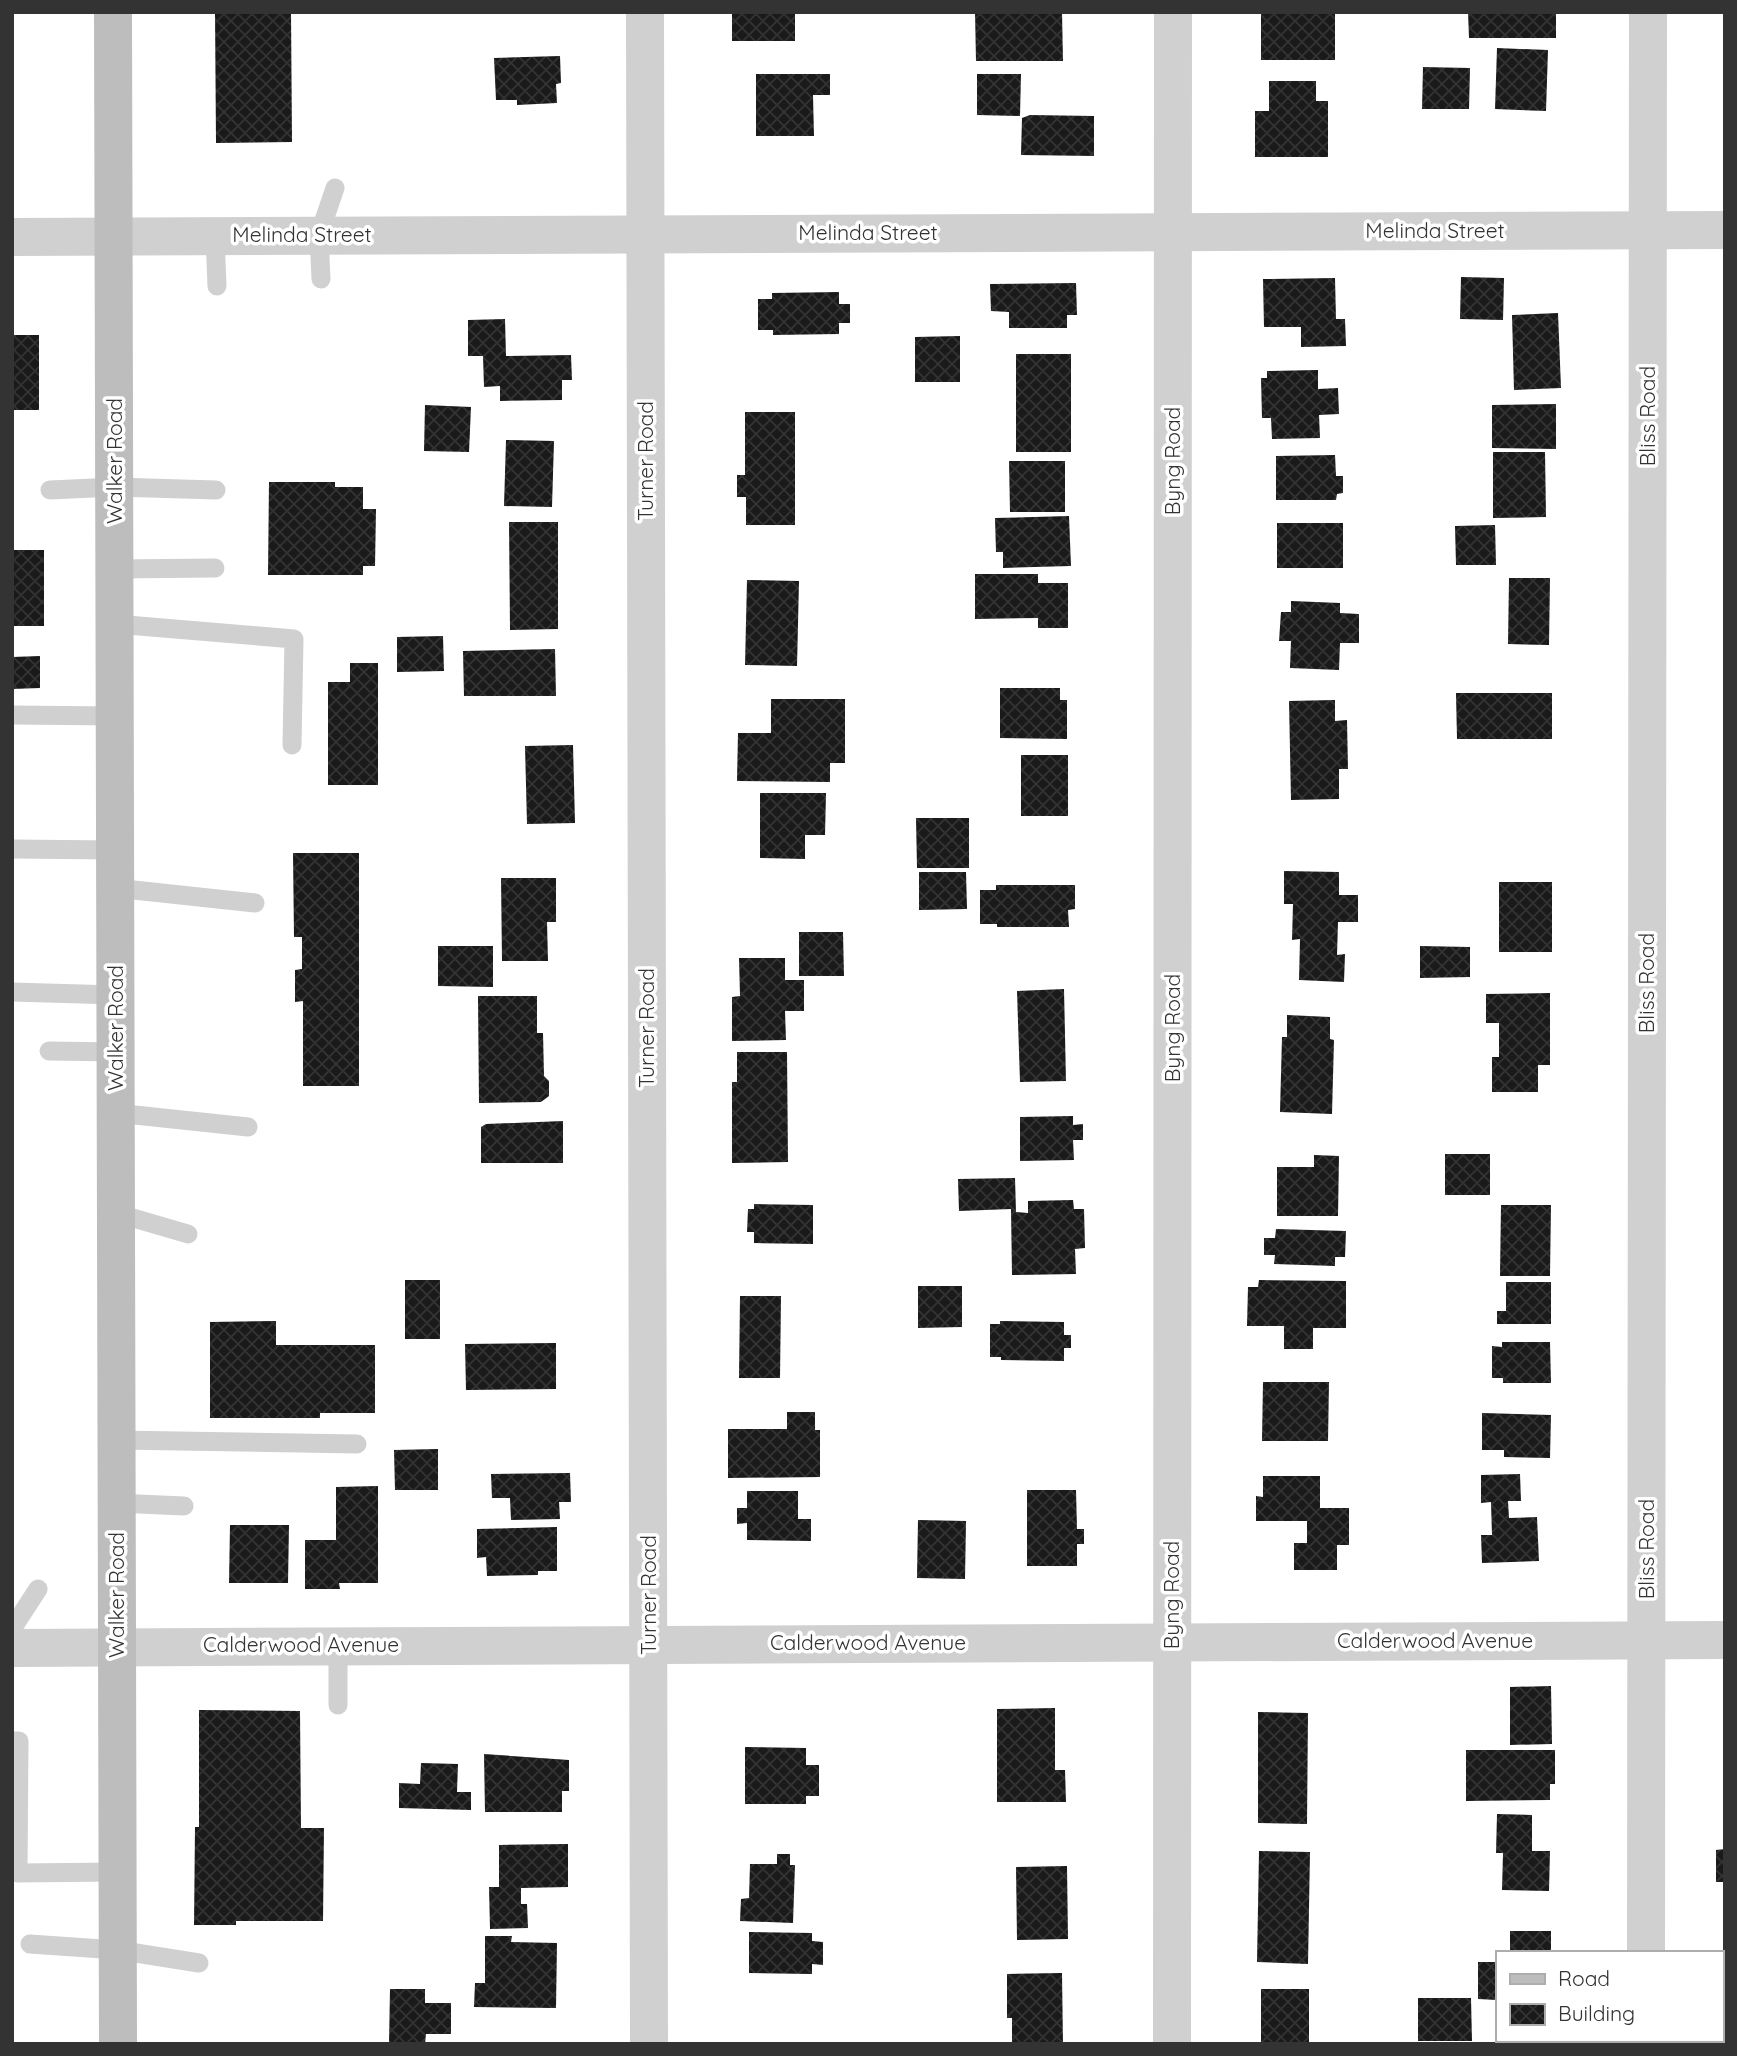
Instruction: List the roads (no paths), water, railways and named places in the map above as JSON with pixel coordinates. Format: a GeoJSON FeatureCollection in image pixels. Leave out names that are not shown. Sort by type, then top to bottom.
{"type":"FeatureCollection","features":[{"type":"Feature","properties":{"kind":"main road","name":"Walker Road"},"geometry":{"type":"LineString","coordinates":[[113,12],[118,2044]]}},
{"type":"Feature","properties":{"kind":"street","name":"Turner Road"},"geometry":{"type":"LineString","coordinates":[[645,12],[649,2044]]}},
{"type":"Feature","properties":{"kind":"street","name":"Byng Road"},"geometry":{"type":"LineString","coordinates":[[1172,2044],[1173,12]]}},
{"type":"Feature","properties":{"kind":"street","name":"Bliss Road"},"geometry":{"type":"LineString","coordinates":[[1646,1951],[1648,12]]}},
{"type":"Feature","properties":{"kind":"street","name":"Melinda Street"},"geometry":{"type":"LineString","coordinates":[[12,237],[1725,230]]}},
{"type":"Feature","properties":{"kind":"street","name":"Calderwood Avenue"},"geometry":{"type":"LineString","coordinates":[[12,1648],[1725,1640]]}},
{"type":"Feature","properties":{"kind":"lane"},"geometry":{"type":"LineString","coordinates":[[321,279],[319,235],[335,188]]}},
{"type":"Feature","properties":{"kind":"lane"},"geometry":{"type":"LineString","coordinates":[[215,236],[217,286]]}},
{"type":"Feature","properties":{"kind":"lane"},"geometry":{"type":"LineString","coordinates":[[50,490],[115,487],[216,490]]}},
{"type":"Feature","properties":{"kind":"lane"},"geometry":{"type":"LineString","coordinates":[[115,569],[215,568]]}},
{"type":"Feature","properties":{"kind":"lane"},"geometry":{"type":"LineString","coordinates":[[115,624],[295,639],[292,745]]}},
{"type":"Feature","properties":{"kind":"lane"},"geometry":{"type":"LineString","coordinates":[[12,715],[115,716]]}},
{"type":"Feature","properties":{"kind":"lane"},"geometry":{"type":"LineString","coordinates":[[12,849],[116,850]]}},
{"type":"Feature","properties":{"kind":"lane"},"geometry":{"type":"LineString","coordinates":[[116,888],[255,903]]}},
{"type":"Feature","properties":{"kind":"lane"},"geometry":{"type":"LineString","coordinates":[[12,992],[116,995]]}},
{"type":"Feature","properties":{"kind":"lane"},"geometry":{"type":"LineString","coordinates":[[49,1051],[116,1052]]}},
{"type":"Feature","properties":{"kind":"lane"},"geometry":{"type":"LineString","coordinates":[[116,1114],[248,1127]]}},
{"type":"Feature","properties":{"kind":"lane"},"geometry":{"type":"LineString","coordinates":[[116,1213],[188,1234]]}},
{"type":"Feature","properties":{"kind":"lane"},"geometry":{"type":"LineString","coordinates":[[117,1440],[357,1444]]}},
{"type":"Feature","properties":{"kind":"lane"},"geometry":{"type":"LineString","coordinates":[[116,1503],[184,1506]]}},
{"type":"Feature","properties":{"kind":"lane"},"geometry":{"type":"LineString","coordinates":[[12,1629],[38,1588]]}},
{"type":"Feature","properties":{"kind":"lane"},"geometry":{"type":"LineString","coordinates":[[338,1645],[338,1705]]}},
{"type":"Feature","properties":{"kind":"lane"},"geometry":{"type":"LineString","coordinates":[[12,1741],[19,1741],[18,1873],[117,1872]]}},
{"type":"Feature","properties":{"kind":"lane"},"geometry":{"type":"LineString","coordinates":[[30,1944],[117,1950],[199,1963]]}}]}
